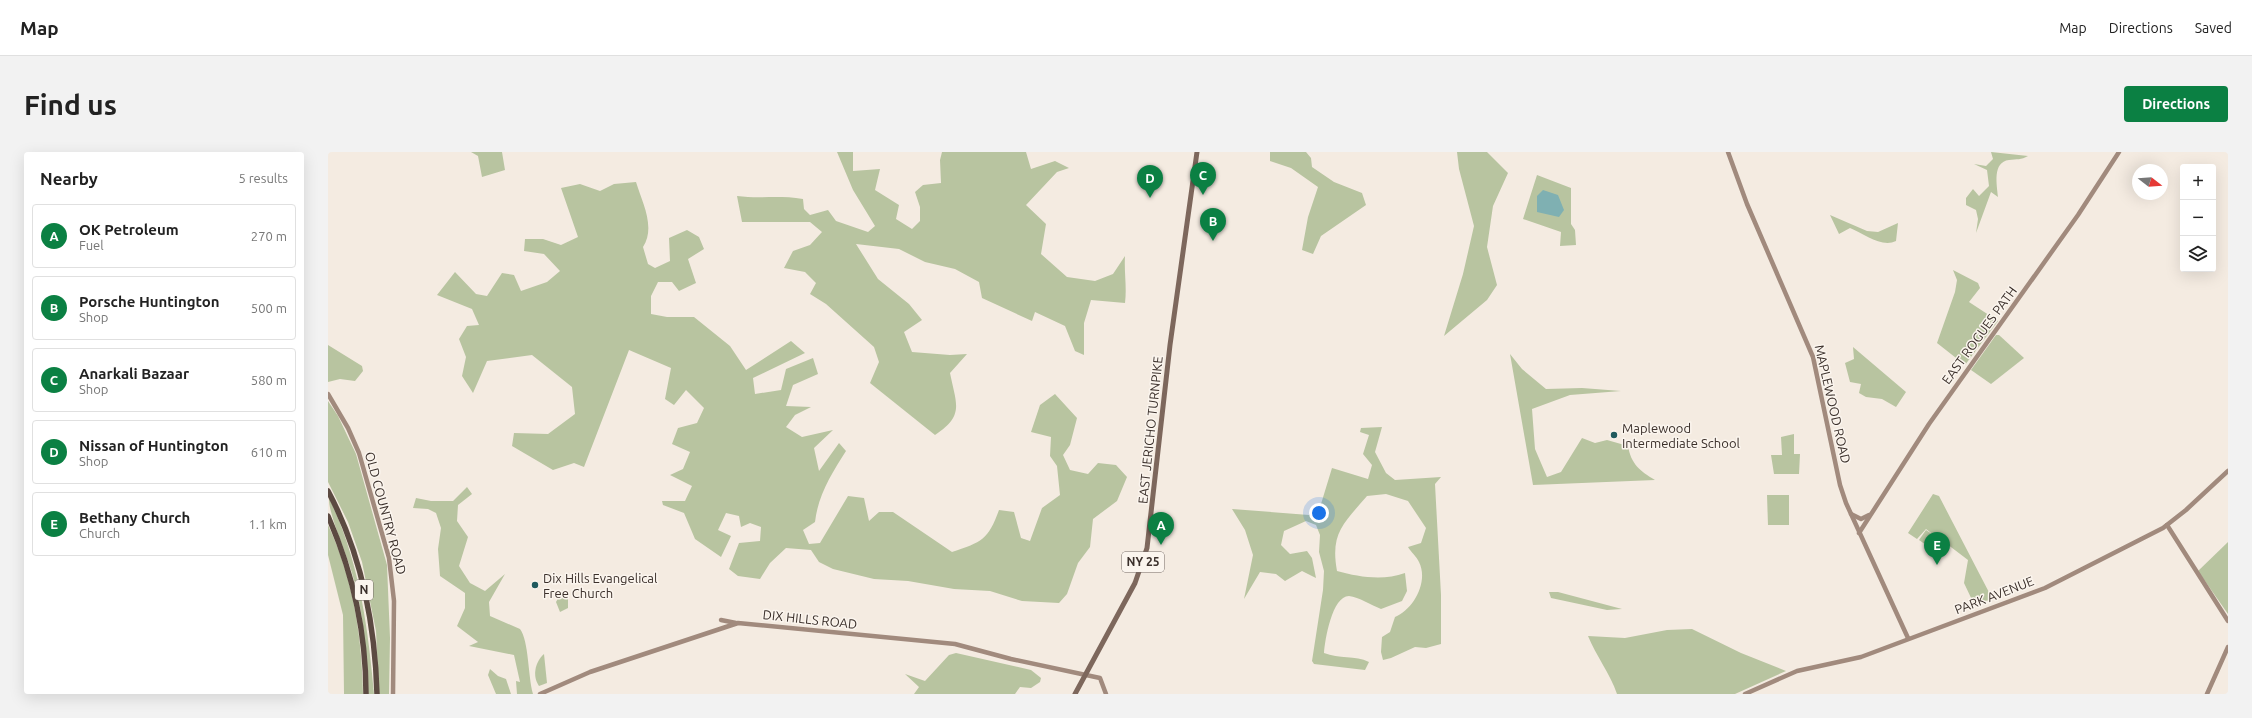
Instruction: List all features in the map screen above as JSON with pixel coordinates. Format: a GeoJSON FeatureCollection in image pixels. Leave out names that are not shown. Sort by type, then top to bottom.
{"type":"FeatureCollection","features":[{"type":"Feature","properties":{"kind":"highway","name":"N"},"geometry":{"type":"LineString","coordinates":[[328,491],[351,542],[362,577],[372,633],[377,694]]}},
{"type":"Feature","properties":{"kind":"highway","name":"N"},"geometry":{"type":"LineString","coordinates":[[328,516],[342,548],[356,596],[362,636],[366,694]]}},
{"type":"Feature","properties":{"kind":"main road","name":"EAST JERICHO TURNPIKE"},"geometry":{"type":"LineString","coordinates":[[1074,694],[1135,583],[1147,548],[1170,345],[1197,152]]}},
{"type":"Feature","properties":{"kind":"street","name":"MAPLEWOOD ROAD"},"geometry":{"type":"LineString","coordinates":[[1728,152],[1747,204],[1813,356],[1840,485],[1859,533],[1908,638]]}},
{"type":"Feature","properties":{"kind":"street","name":"EAST ROGUES PATH"},"geometry":{"type":"LineString","coordinates":[[1859,533],[1929,424],[2078,215],[2119,152]]}},
{"type":"Feature","properties":{"kind":"street","name":"OLD COUNTRY ROAD"},"geometry":{"type":"LineString","coordinates":[[328,394],[348,428],[359,453],[389,558],[394,601],[393,694]]}},
{"type":"Feature","properties":{"kind":"street","name":"PARK AVENUE"},"geometry":{"type":"LineString","coordinates":[[1745,694],[1797,671],[1861,657],[1908,638],[2045,588],[2167,525],[2186,510],[2228,471]]}},
{"type":"Feature","properties":{"kind":"street"},"geometry":{"type":"LineString","coordinates":[[1850,512],[1859,518],[1871,515]]}},
{"type":"Feature","properties":{"kind":"street"},"geometry":{"type":"LineString","coordinates":[[2167,525],[2228,621]]}},
{"type":"Feature","properties":{"kind":"street"},"geometry":{"type":"LineString","coordinates":[[721,620],[738,623]]}},
{"type":"Feature","properties":{"kind":"street","name":"DIX HILLS ROAD"},"geometry":{"type":"LineString","coordinates":[[540,694],[590,672],[738,623],[955,644],[1011,659],[1100,678],[1106,694]]}},
{"type":"Feature","properties":{"kind":"street"},"geometry":{"type":"LineString","coordinates":[[2207,694],[2228,647]]}},
{"type":"Feature","properties":{"kind":"green space"},"geometry":{"type":"Polygon","coordinates":[[[471,152],[502,152],[505,170],[482,177],[478,156],[471,152]]]}},
{"type":"Feature","properties":{"kind":"green space"},"geometry":{"type":"Polygon","coordinates":[[[837,152],[853,152],[853,171],[880,169],[875,190],[899,205],[896,219],[912,229],[920,221],[920,207],[915,192],[923,185],[941,183],[940,160],[942,152],[1026,152],[1031,169],[1055,161],[1069,168],[1057,172],[1026,205],[1046,224],[1041,254],[1067,277],[1095,281],[1113,274],[1125,256],[1125,303],[1091,300],[1084,323],[1084,355],[1075,351],[1065,326],[1035,312],[1032,321],[982,298],[979,282],[955,269],[925,262],[899,249],[856,244],[878,279],[909,304],[922,320],[904,332],[912,352],[950,355],[967,354],[950,373],[956,401],[955,415],[945,428],[935,435],[870,383],[879,362],[874,347],[826,304],[810,294],[816,283],[805,272],[784,268],[793,251],[810,245],[822,232],[810,222],[742,222],[737,196],[794,198],[803,199],[804,209],[810,215],[828,210],[836,221],[868,232],[875,226],[853,190],[837,152]]]}},
{"type":"Feature","properties":{"kind":"green space"},"geometry":{"type":"Polygon","coordinates":[[[1270,152],[1306,152],[1311,158],[1312,167],[1334,182],[1362,193],[1366,205],[1321,236],[1313,254],[1302,250],[1308,217],[1318,187],[1291,168],[1270,161],[1270,152]]]}},
{"type":"Feature","properties":{"kind":"green space"},"geometry":{"type":"Polygon","coordinates":[[[1457,152],[1487,152],[1508,173],[1493,206],[1487,247],[1497,285],[1487,300],[1444,336],[1463,274],[1474,226],[1459,169],[1457,152]]]}},
{"type":"Feature","properties":{"kind":"green space"},"geometry":{"type":"Polygon","coordinates":[[[1991,152],[2028,156],[2021,159],[2009,160],[2000,165],[1997,175],[1998,197],[1991,192],[1976,233],[1978,219],[1976,210],[1966,205],[1966,198],[1973,189],[1979,196],[1989,186],[1987,170],[1974,164],[1986,166],[1993,159],[1991,152]]]}},
{"type":"Feature","properties":{"kind":"green space"},"geometry":{"type":"Polygon","coordinates":[[[1537,175],[1571,188],[1571,224],[1575,230],[1576,245],[1560,246],[1561,232],[1523,219],[1537,175]]]}},
{"type":"Feature","properties":{"kind":"green space"},"geometry":{"type":"Polygon","coordinates":[[[636,182],[647,214],[648,231],[647,239],[643,247],[648,264],[655,268],[670,261],[669,238],[687,230],[699,237],[704,249],[688,259],[696,283],[679,291],[672,282],[658,282],[651,296],[651,314],[667,317],[694,317],[730,346],[746,370],[791,341],[805,353],[753,378],[755,394],[781,390],[786,369],[813,358],[818,374],[793,385],[786,406],[811,407],[795,415],[786,427],[802,437],[833,430],[814,448],[819,471],[839,443],[846,451],[822,493],[815,522],[803,530],[809,544],[820,543],[848,496],[864,498],[869,521],[879,512],[893,512],[952,552],[983,538],[991,528],[999,510],[1014,512],[1021,538],[1030,541],[1042,508],[1060,495],[1057,466],[1050,456],[1051,437],[1031,432],[1040,405],[1055,394],[1077,418],[1070,445],[1063,455],[1070,470],[1088,474],[1098,463],[1116,465],[1127,477],[1117,501],[1093,519],[1090,547],[1078,563],[1067,594],[1059,603],[1022,601],[990,591],[954,589],[908,581],[874,579],[833,569],[819,562],[811,550],[786,548],[770,563],[760,579],[738,576],[729,569],[739,543],[760,541],[761,527],[750,523],[741,527],[739,516],[726,513],[718,530],[731,536],[721,557],[695,539],[684,513],[663,505],[662,501],[685,501],[692,486],[670,475],[683,469],[690,452],[672,444],[678,428],[697,423],[704,408],[686,390],[674,405],[665,399],[671,368],[629,350],[584,467],[574,463],[553,470],[512,446],[514,433],[548,434],[575,414],[572,387],[532,355],[487,361],[473,393],[462,376],[466,357],[459,339],[467,326],[479,325],[472,309],[437,295],[455,272],[476,294],[487,296],[502,273],[514,275],[521,291],[547,282],[560,271],[544,254],[524,251],[525,239],[543,239],[561,245],[578,237],[561,188],[580,184],[600,191],[614,184],[636,182]]]}},
{"type":"Feature","properties":{"kind":"green space"},"geometry":{"type":"Polygon","coordinates":[[[1830,215],[1867,231],[1878,232],[1898,223],[1896,241],[1891,243],[1879,242],[1850,228],[1839,234],[1830,215]]]}},
{"type":"Feature","properties":{"kind":"green space"},"geometry":{"type":"Polygon","coordinates":[[[1953,270],[1978,283],[1980,288],[1969,302],[1998,321],[1965,365],[1937,343],[1955,292],[1957,280],[1953,270]]]}},
{"type":"Feature","properties":{"kind":"green space"},"geometry":{"type":"Polygon","coordinates":[[[1996,335],[1999,335],[2024,358],[1991,384],[1971,370],[1996,335]]]}},
{"type":"Feature","properties":{"kind":"green space"},"geometry":{"type":"Polygon","coordinates":[[[328,345],[362,366],[363,371],[355,381],[340,379],[328,382],[328,345]]]}},
{"type":"Feature","properties":{"kind":"green space"},"geometry":{"type":"Polygon","coordinates":[[[1853,347],[1906,392],[1896,407],[1882,399],[1866,397],[1859,393],[1861,384],[1850,382],[1845,363],[1854,359],[1853,347]]]}},
{"type":"Feature","properties":{"kind":"green space"},"geometry":{"type":"Polygon","coordinates":[[[1510,354],[1522,369],[1546,389],[1582,388],[1621,391],[1570,395],[1532,409],[1535,449],[1547,477],[1561,472],[1582,438],[1595,443],[1607,440],[1628,446],[1631,458],[1637,466],[1655,480],[1533,485],[1510,354]]]}},
{"type":"Feature","properties":{"kind":"green space"},"geometry":{"type":"Polygon","coordinates":[[[328,401],[338,416],[356,454],[387,565],[390,638],[389,694],[379,694],[376,631],[362,562],[348,522],[328,482],[328,401]]]}},
{"type":"Feature","properties":{"kind":"green space"},"geometry":{"type":"Polygon","coordinates":[[[1382,427],[1375,452],[1386,473],[1395,480],[1441,477],[1435,484],[1441,595],[1441,644],[1426,648],[1415,647],[1383,660],[1381,652],[1382,637],[1390,632],[1395,617],[1408,608],[1413,602],[1421,586],[1422,570],[1418,560],[1408,547],[1421,543],[1426,528],[1408,501],[1386,494],[1367,496],[1341,529],[1337,538],[1335,558],[1337,571],[1371,577],[1388,577],[1405,573],[1407,591],[1402,601],[1381,609],[1361,599],[1349,596],[1343,598],[1338,603],[1330,620],[1324,653],[1335,656],[1358,658],[1369,662],[1365,670],[1314,664],[1312,661],[1323,590],[1324,571],[1319,552],[1320,535],[1316,525],[1306,521],[1284,531],[1281,545],[1290,554],[1307,551],[1312,558],[1316,578],[1302,571],[1285,581],[1276,574],[1260,572],[1244,599],[1253,555],[1245,530],[1232,509],[1309,515],[1321,504],[1332,468],[1368,479],[1372,465],[1363,454],[1369,435],[1360,432],[1361,428],[1382,427]]]}},
{"type":"Feature","properties":{"kind":"green space"},"geometry":{"type":"Polygon","coordinates":[[[1794,434],[1794,454],[1800,454],[1799,474],[1774,474],[1771,455],[1782,455],[1781,437],[1794,434]]]}},
{"type":"Feature","properties":{"kind":"green space"},"geometry":{"type":"Polygon","coordinates":[[[467,487],[472,494],[458,505],[457,521],[468,537],[459,566],[470,583],[485,591],[505,574],[489,602],[490,616],[520,629],[527,650],[533,694],[517,694],[516,681],[520,682],[514,655],[469,646],[478,642],[457,626],[465,608],[465,593],[440,576],[438,549],[441,528],[436,513],[428,509],[413,508],[416,498],[431,501],[453,501],[467,487]]]}},
{"type":"Feature","properties":{"kind":"green space"},"geometry":{"type":"Polygon","coordinates":[[[1933,494],[1939,496],[1993,600],[1973,602],[1964,583],[1968,560],[1943,541],[1936,552],[1919,540],[1926,530],[1935,536],[1926,529],[1917,539],[1908,533],[1933,494]]]}},
{"type":"Feature","properties":{"kind":"green space"},"geometry":{"type":"Polygon","coordinates":[[[1767,495],[1789,495],[1789,525],[1768,525],[1767,495]]]}},
{"type":"Feature","properties":{"kind":"green space"},"geometry":{"type":"Polygon","coordinates":[[[329,498],[348,545],[355,569],[369,643],[374,694],[368,694],[364,633],[356,588],[350,565],[331,514],[329,498]]]}},
{"type":"Feature","properties":{"kind":"green space"},"geometry":{"type":"Polygon","coordinates":[[[328,525],[337,545],[350,586],[361,651],[363,694],[344,694],[343,615],[328,555],[328,525]]]}},
{"type":"Feature","properties":{"kind":"green space"},"geometry":{"type":"Polygon","coordinates":[[[2228,542],[2228,614],[2198,571],[2228,542]]]}},
{"type":"Feature","properties":{"kind":"green space"},"geometry":{"type":"Polygon","coordinates":[[[563,590],[568,593],[568,608],[560,612],[556,602],[563,590]]]}},
{"type":"Feature","properties":{"kind":"green space"},"geometry":{"type":"Polygon","coordinates":[[[1549,592],[1558,592],[1622,609],[1607,610],[1551,598],[1549,592]]]}},
{"type":"Feature","properties":{"kind":"green space"},"geometry":{"type":"Polygon","coordinates":[[[1692,629],[1741,653],[1786,671],[1735,694],[1617,694],[1611,679],[1588,636],[1625,638],[1667,630],[1692,629]]]}},
{"type":"Feature","properties":{"kind":"green space"},"geometry":{"type":"Polygon","coordinates":[[[956,653],[1031,670],[1041,678],[1040,682],[1031,688],[1020,687],[1015,694],[914,694],[919,687],[905,674],[925,681],[949,655],[956,653]]]}},
{"type":"Feature","properties":{"kind":"green space"},"geometry":{"type":"Polygon","coordinates":[[[544,654],[547,683],[539,686],[535,674],[538,661],[544,654]]]}},
{"type":"Feature","properties":{"kind":"green space"},"geometry":{"type":"Polygon","coordinates":[[[490,669],[498,676],[506,679],[511,694],[496,694],[488,675],[490,669]]]}},
{"type":"Feature","properties":{"kind":"water"},"geometry":{"type":"Polygon","coordinates":[[[1543,190],[1558,195],[1564,210],[1559,217],[1537,212],[1537,196],[1543,190]]]}},
{"type":"Feature","properties":{"kind":"place","name":"Anarkali Bazaar"},"geometry":{"type":"Point","coordinates":[1203,195]}},
{"type":"Feature","properties":{"kind":"place","name":"Nissan of Huntington"},"geometry":{"type":"Point","coordinates":[1150,198]}},
{"type":"Feature","properties":{"kind":"place","name":"Porsche Huntington"},"geometry":{"type":"Point","coordinates":[1213,241]}},
{"type":"Feature","properties":{"kind":"place","name":"Maplewood Intermediate School"},"geometry":{"type":"Point","coordinates":[1614,435]}},
{"type":"Feature","properties":{"kind":"place","name":"OK Petroleum"},"geometry":{"type":"Point","coordinates":[1161,545]}},
{"type":"Feature","properties":{"kind":"place","name":"Bethany Church"},"geometry":{"type":"Point","coordinates":[1937,565]}},
{"type":"Feature","properties":{"kind":"place","name":"Dix Hills Evangelical Free Church"},"geometry":{"type":"Point","coordinates":[535,585]}}]}
